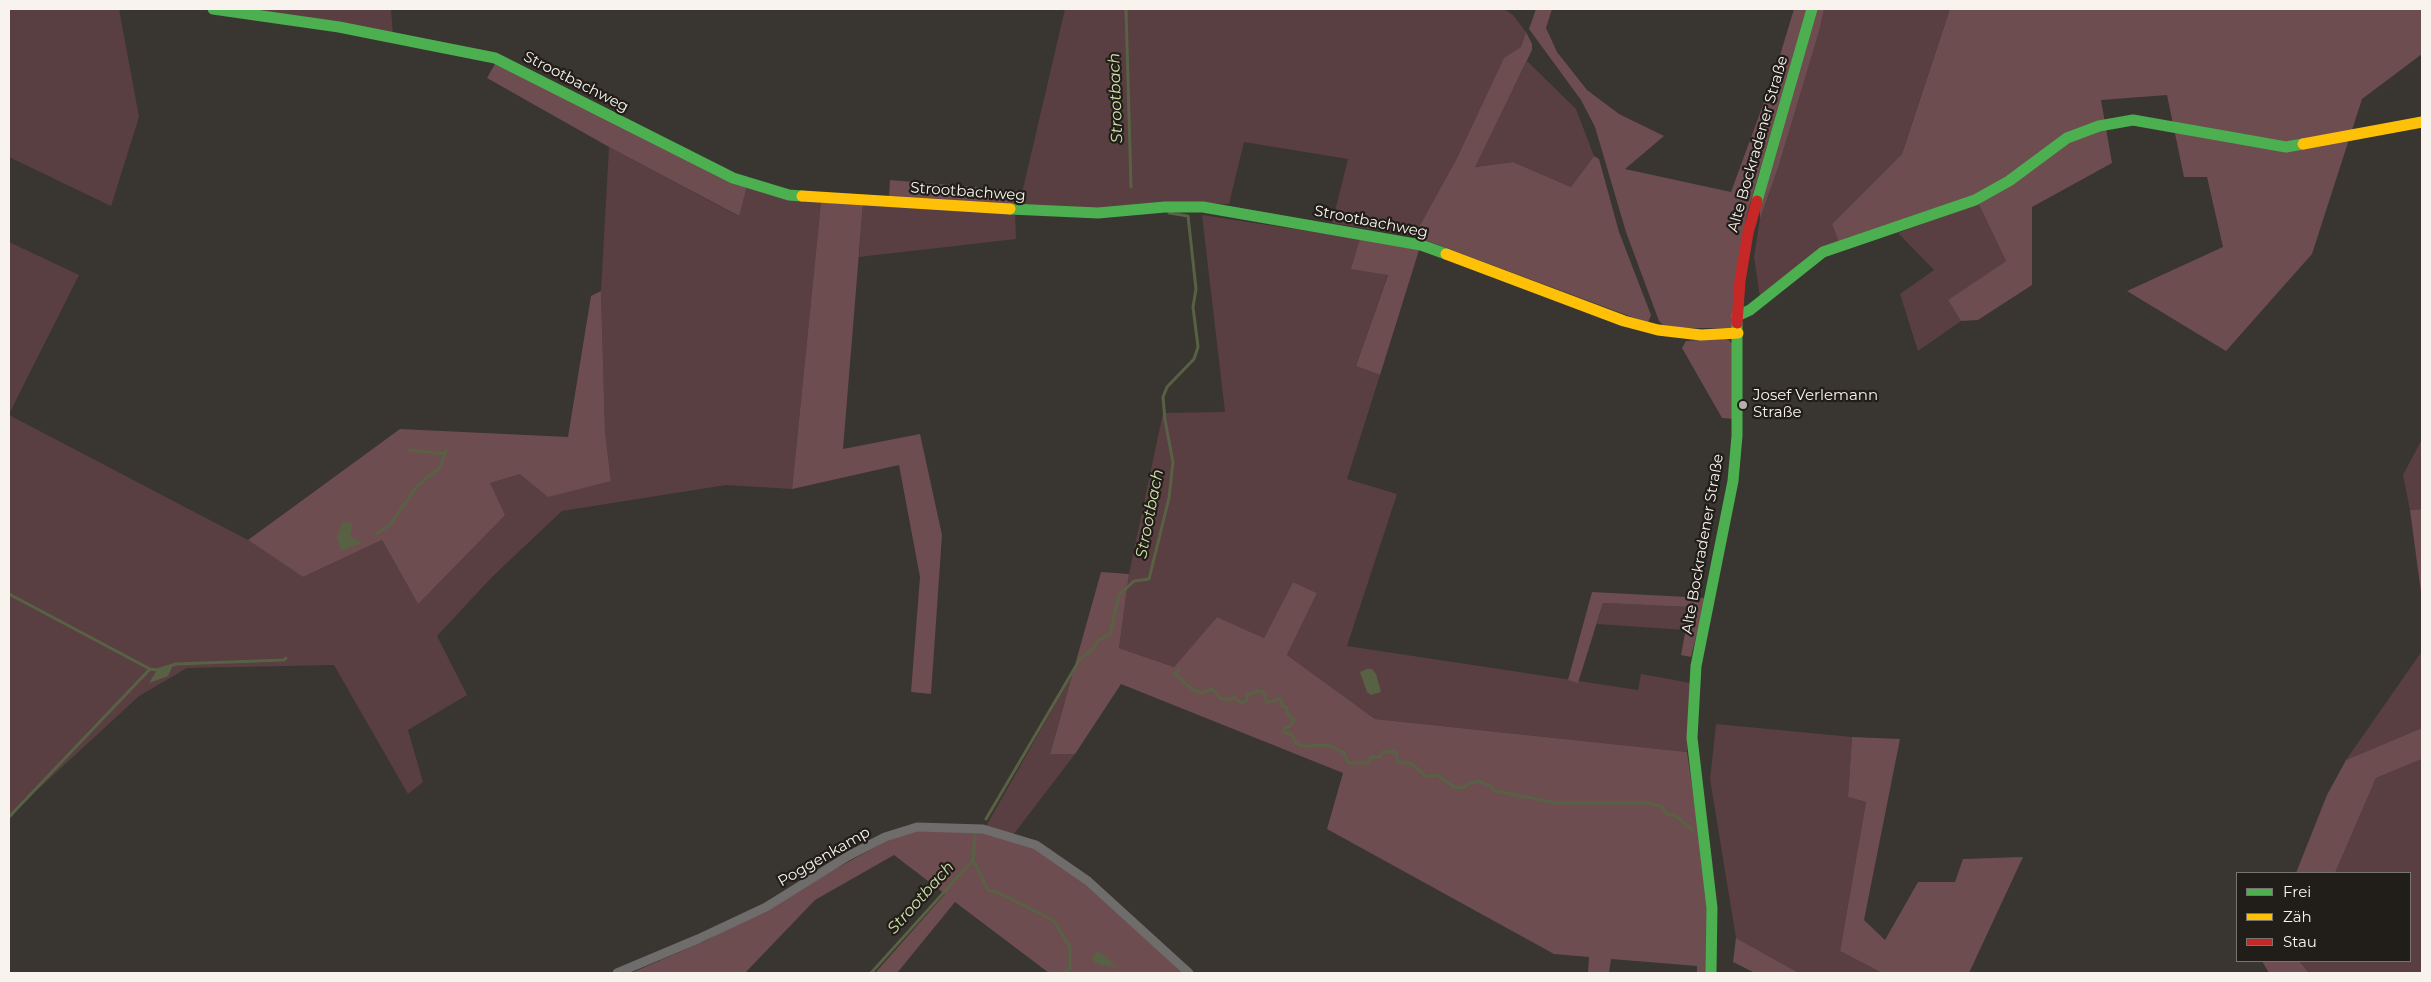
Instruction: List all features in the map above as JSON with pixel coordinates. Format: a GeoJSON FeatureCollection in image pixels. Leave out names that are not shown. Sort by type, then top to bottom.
{"type":"FeatureCollection","features":[{"type":"Feature","properties":{"kind":"street","name":"Strootbachweg"},"geometry":{"type":"LineString","coordinates":[[212,9],[339,27],[495,58],[733,178],[789,195],[1042,212],[1098,213],[1165,207],[1204,207],[1421,245],[1624,321],[1658,330],[1701,335],[1738,333]]}},
{"type":"Feature","properties":{"kind":"street","name":"Alte Bockradener Straße"},"geometry":{"type":"LineString","coordinates":[[1711,973],[1712,908],[1692,738],[1696,666],[1733,481],[1737,436],[1737,316],[1740,281],[1756,199],[1812,9]]}},
{"type":"Feature","properties":{"kind":"street"},"geometry":{"type":"LineString","coordinates":[[1737,316],[1750,310],[1823,252],[1975,200],[2009,181],[2067,138],[2099,126],[2134,120],[2239,140],[2286,146],[2422,122]]}},
{"type":"Feature","properties":{"kind":"street","name":"Poggenkamp"},"geometry":{"type":"LineString","coordinates":[[617,973],[698,939],[766,907],[848,856],[885,837],[917,826],[983,829],[1036,845],[1088,881],[1189,973]]}},
{"type":"Feature","properties":{"kind":"shaded area"},"geometry":{"type":"Polygon","coordinates":[[[9,9],[119,9],[139,117],[111,206],[9,157],[9,9]]]}},
{"type":"Feature","properties":{"kind":"shaded area"},"geometry":{"type":"Polygon","coordinates":[[[231,9],[391,9],[393,35],[231,9]]]}},
{"type":"Feature","properties":{"kind":"shaded area"},"geometry":{"type":"Polygon","coordinates":[[[1065,9],[1504,9],[1513,15],[1526,32],[1521,47],[1504,59],[1457,158],[1414,236],[1332,223],[1348,159],[1244,142],[1229,204],[1203,203],[1101,210],[1019,206],[1065,9]]]}},
{"type":"Feature","properties":{"kind":"shaded area"},"geometry":{"type":"Polygon","coordinates":[[[1536,9],[1552,9],[1546,28],[1557,52],[1587,90],[1619,114],[1664,136],[1625,169],[1731,192],[1774,75],[1794,9],[1807,9],[1746,218],[1733,328],[1681,328],[1663,325],[1659,321],[1626,232],[1595,127],[1581,100],[1529,29],[1536,9]]]}},
{"type":"Feature","properties":{"kind":"shaded area"},"geometry":{"type":"Polygon","coordinates":[[[1816,9],[1824,9],[1819,31],[1778,168],[1760,219],[1760,205],[1816,9]]]}},
{"type":"Feature","properties":{"kind":"shaded area"},"geometry":{"type":"Polygon","coordinates":[[[1824,9],[1950,9],[1902,154],[1832,224],[1839,243],[1760,297],[1754,257],[1760,219],[1778,168],[1824,9]]]}},
{"type":"Feature","properties":{"kind":"shaded area"},"geometry":{"type":"Polygon","coordinates":[[[1950,9],[2422,9],[2422,54],[2362,99],[2312,254],[2226,351],[2127,291],[2223,247],[2207,177],[2184,177],[2167,95],[2101,100],[2112,163],[2032,207],[2032,285],[1978,320],[1961,321],[1948,300],[2006,261],[1975,196],[1839,243],[1832,224],[1902,154],[1950,9]]]}},
{"type":"Feature","properties":{"kind":"shaded area"},"geometry":{"type":"Polygon","coordinates":[[[1526,32],[1532,44],[1532,50],[1475,167],[1513,162],[1571,187],[1594,156],[1599,159],[1619,232],[1651,315],[1648,323],[1414,236],[1457,158],[1504,58],[1521,47],[1526,32]]]}},
{"type":"Feature","properties":{"kind":"shaded area"},"geometry":{"type":"Polygon","coordinates":[[[1527,61],[1576,109],[1594,156],[1571,187],[1513,162],[1474,167],[1527,61]]]}},
{"type":"Feature","properties":{"kind":"shaded area"},"geometry":{"type":"Polygon","coordinates":[[[496,62],[747,186],[739,216],[609,147],[487,78],[496,62]]]}},
{"type":"Feature","properties":{"kind":"shaded area"},"geometry":{"type":"Polygon","coordinates":[[[609,147],[738,216],[747,186],[821,202],[792,489],[726,485],[562,511],[493,576],[437,636],[467,695],[408,730],[423,782],[408,794],[334,665],[187,668],[139,696],[9,816],[9,415],[248,540],[303,577],[382,540],[418,604],[489,483],[520,474],[611,481],[605,432],[601,291],[609,147]]]}},
{"type":"Feature","properties":{"kind":"shaded area"},"geometry":{"type":"Polygon","coordinates":[[[890,180],[1022,191],[1019,206],[889,197],[890,180]]]}},
{"type":"Feature","properties":{"kind":"shaded area"},"geometry":{"type":"Polygon","coordinates":[[[821,202],[863,204],[843,449],[920,434],[942,535],[931,694],[911,692],[920,577],[899,465],[792,489],[821,202]]]}},
{"type":"Feature","properties":{"kind":"shaded area"},"geometry":{"type":"Polygon","coordinates":[[[1979,203],[2006,261],[1948,300],[1961,321],[1918,351],[1900,294],[1934,270],[1898,233],[1979,203]]]}},
{"type":"Feature","properties":{"kind":"shaded area"},"geometry":{"type":"Polygon","coordinates":[[[863,204],[1015,212],[1016,239],[859,257],[863,204]]]}},
{"type":"Feature","properties":{"kind":"shaded area"},"geometry":{"type":"Polygon","coordinates":[[[1202,215],[1360,239],[1388,274],[1356,366],[1380,375],[1347,479],[1397,494],[1347,646],[1638,690],[1641,674],[1691,683],[1687,752],[1375,719],[1287,655],[1317,593],[1293,582],[1264,638],[1217,617],[1174,667],[1119,648],[1129,574],[1163,413],[1225,412],[1202,215]]]}},
{"type":"Feature","properties":{"kind":"shaded area"},"geometry":{"type":"Polygon","coordinates":[[[1360,239],[1420,247],[1380,375],[1356,366],[1388,275],[1351,269],[1360,239]]]}},
{"type":"Feature","properties":{"kind":"shaded area"},"geometry":{"type":"Polygon","coordinates":[[[9,242],[79,275],[9,414],[9,242]]]}},
{"type":"Feature","properties":{"kind":"shaded area"},"geometry":{"type":"Polygon","coordinates":[[[601,291],[605,432],[611,481],[548,497],[520,474],[490,483],[505,515],[418,604],[382,540],[303,577],[248,540],[400,429],[568,437],[591,296],[601,291]]]}},
{"type":"Feature","properties":{"kind":"shaded area"},"geometry":{"type":"Polygon","coordinates":[[[1723,338],[1729,340],[1733,345],[1733,419],[1722,418],[1682,348],[1686,341],[1723,338]]]}},
{"type":"Feature","properties":{"kind":"shaded area"},"geometry":{"type":"Polygon","coordinates":[[[2422,439],[2422,509],[2410,510],[2403,475],[2422,439]]]}},
{"type":"Feature","properties":{"kind":"shaded area"},"geometry":{"type":"Polygon","coordinates":[[[2422,509],[2422,600],[2410,510],[2422,509]]]}},
{"type":"Feature","properties":{"kind":"shaded area"},"geometry":{"type":"Polygon","coordinates":[[[342,522],[353,523],[350,536],[362,543],[341,551],[337,537],[342,522]]]}},
{"type":"Feature","properties":{"kind":"shaded area"},"geometry":{"type":"Polygon","coordinates":[[[1101,572],[1129,574],[1119,648],[1174,667],[1217,617],[1264,638],[1293,582],[1317,593],[1287,655],[1375,719],[1687,752],[1710,907],[1707,973],[1697,973],[1697,966],[1611,959],[1609,973],[1588,973],[1589,957],[1554,954],[1327,829],[1343,773],[1121,684],[1075,754],[1050,754],[1101,572]]]}},
{"type":"Feature","properties":{"kind":"shaded area"},"geometry":{"type":"Polygon","coordinates":[[[1592,592],[1706,598],[1691,657],[1681,655],[1690,607],[1603,603],[1578,683],[1568,680],[1592,592]]]}},
{"type":"Feature","properties":{"kind":"shaded area"},"geometry":{"type":"Polygon","coordinates":[[[1603,603],[1691,607],[1686,630],[1597,624],[1603,603]]]}},
{"type":"Feature","properties":{"kind":"shaded area"},"geometry":{"type":"Polygon","coordinates":[[[2422,651],[2422,728],[2346,760],[2422,651]]]}},
{"type":"Feature","properties":{"kind":"shaded area"},"geometry":{"type":"Polygon","coordinates":[[[173,665],[168,676],[149,683],[157,670],[173,665]]]}},
{"type":"Feature","properties":{"kind":"shaded area"},"geometry":{"type":"Polygon","coordinates":[[[1372,669],[1376,674],[1381,692],[1371,695],[1367,692],[1360,672],[1372,669]]]}},
{"type":"Feature","properties":{"kind":"shaded area"},"geometry":{"type":"Polygon","coordinates":[[[1072,675],[1050,753],[1075,754],[1013,835],[986,826],[1072,675]]]}},
{"type":"Feature","properties":{"kind":"shaded area"},"geometry":{"type":"Polygon","coordinates":[[[1716,724],[1852,737],[1848,797],[1866,802],[1840,951],[1882,973],[1799,973],[1736,938],[1710,779],[1716,724]]]}},
{"type":"Feature","properties":{"kind":"shaded area"},"geometry":{"type":"Polygon","coordinates":[[[2422,728],[2422,759],[2376,778],[2335,872],[2296,872],[2327,795],[2346,760],[2422,728]]]}},
{"type":"Feature","properties":{"kind":"shaded area"},"geometry":{"type":"Polygon","coordinates":[[[1852,737],[1900,739],[1864,920],[1885,940],[1918,882],[1955,882],[1963,859],[2023,857],[1969,973],[1882,973],[1840,951],[1866,802],[1848,797],[1852,737]]]}},
{"type":"Feature","properties":{"kind":"shaded area"},"geometry":{"type":"Polygon","coordinates":[[[2422,759],[2422,973],[2309,973],[2300,962],[2411,962],[2411,872],[2335,872],[2376,778],[2422,759]]]}},
{"type":"Feature","properties":{"kind":"shaded area"},"geometry":{"type":"Polygon","coordinates":[[[917,831],[982,832],[1035,848],[1086,884],[1185,973],[1049,973],[955,902],[897,973],[875,973],[945,894],[894,855],[815,900],[745,973],[631,973],[707,940],[886,841],[917,831]]]}},
{"type":"Feature","properties":{"kind":"shaded area"},"geometry":{"type":"Polygon","coordinates":[[[1736,938],[1799,973],[1755,973],[1733,962],[1736,938]]]}},
{"type":"Feature","properties":{"kind":"shaded area"},"geometry":{"type":"Polygon","coordinates":[[[1097,951],[1117,967],[1100,965],[1094,962],[1092,957],[1097,951]]]}},
{"type":"Feature","properties":{"kind":"shaded area"},"geometry":{"type":"Polygon","coordinates":[[[2263,962],[2300,962],[2309,973],[2269,973],[2263,962]]]}},
{"type":"Feature","properties":{"kind":"waterway","name":"Strootbach"},"geometry":{"type":"LineString","coordinates":[[1126,9],[1131,187]]}},
{"type":"Feature","properties":{"kind":"waterway","name":"Strootbach"},"geometry":{"type":"LineString","coordinates":[[986,819],[1080,659],[1094,648],[1099,640],[1110,634],[1119,595],[1134,581],[1149,579],[1169,498],[1173,462],[1165,420],[1163,397],[1167,387],[1194,359],[1198,347],[1193,307],[1196,289],[1188,216],[1169,213]]}},
{"type":"Feature","properties":{"kind":"waterway"},"geometry":{"type":"LineString","coordinates":[[409,450],[445,454]]}},
{"type":"Feature","properties":{"kind":"waterway"},"geometry":{"type":"LineString","coordinates":[[376,534],[390,525],[417,486],[435,471],[439,470],[446,451]]}},
{"type":"Feature","properties":{"kind":"waterway"},"geometry":{"type":"LineString","coordinates":[[9,594],[150,669]]}},
{"type":"Feature","properties":{"kind":"waterway"},"geometry":{"type":"LineString","coordinates":[[9,817],[150,669],[157,670],[176,664],[284,660],[286,658]]}},
{"type":"Feature","properties":{"kind":"waterway"},"geometry":{"type":"LineString","coordinates":[[1179,670],[1175,674],[1193,690],[1202,693],[1212,689],[1220,698],[1228,700],[1234,697],[1241,703],[1247,700],[1247,695],[1258,691],[1263,692],[1267,703],[1280,698],[1282,706],[1287,708],[1288,715],[1294,720],[1289,727],[1285,727],[1284,732],[1292,735],[1295,742],[1301,746],[1328,745],[1344,753],[1348,763],[1369,763],[1371,757],[1380,757],[1383,752],[1391,751],[1396,753],[1398,762],[1412,764],[1427,777],[1437,775],[1454,787],[1463,788],[1470,783],[1479,781],[1490,786],[1495,791],[1557,803],[1650,803],[1662,807],[1666,814],[1676,816],[1693,830]]}},
{"type":"Feature","properties":{"kind":"waterway","name":"Strootbach"},"geometry":{"type":"LineString","coordinates":[[871,973],[973,860],[975,834]]}},
{"type":"Feature","properties":{"kind":"waterway"},"geometry":{"type":"LineString","coordinates":[[973,860],[988,890],[999,893],[1053,920],[1070,947],[1070,969],[1062,973]]}},
{"type":"Feature","properties":{"kind":"traffic: fast"},"geometry":{"type":"LineString","coordinates":[[213,9],[339,27],[495,58],[733,178],[789,195],[802,196]]}},
{"type":"Feature","properties":{"kind":"traffic: fast"},"geometry":{"type":"LineString","coordinates":[[1757,201],[1812,9]]}},
{"type":"Feature","properties":{"kind":"traffic: fast"},"geometry":{"type":"LineString","coordinates":[[1737,316],[1750,310],[1823,252],[1975,200],[2009,181],[2067,138],[2099,126],[2133,120],[2286,147],[2303,144]]}},
{"type":"Feature","properties":{"kind":"traffic: fast"},"geometry":{"type":"LineString","coordinates":[[1010,209],[1098,213],[1165,207],[1203,207],[1421,245],[1446,254]]}},
{"type":"Feature","properties":{"kind":"traffic: fast"},"geometry":{"type":"LineString","coordinates":[[1711,973],[1712,908],[1692,738],[1696,666],[1733,481],[1737,436],[1737,323]]}},
{"type":"Feature","properties":{"kind":"traffic: slow"},"geometry":{"type":"LineString","coordinates":[[2303,144],[2422,122]]}},
{"type":"Feature","properties":{"kind":"traffic: slow"},"geometry":{"type":"LineString","coordinates":[[802,196],[1010,209]]}},
{"type":"Feature","properties":{"kind":"traffic: slow"},"geometry":{"type":"LineString","coordinates":[[1446,254],[1624,321],[1658,330],[1701,335],[1738,333]]}},
{"type":"Feature","properties":{"kind":"traffic: jam"},"geometry":{"type":"LineString","coordinates":[[1737,323],[1740,281],[1748,233],[1757,201]]}},
{"type":"Feature","properties":{"kind":"place","name":"Josef Verlemann Straße"},"geometry":{"type":"Point","coordinates":[1743,405]}}]}
